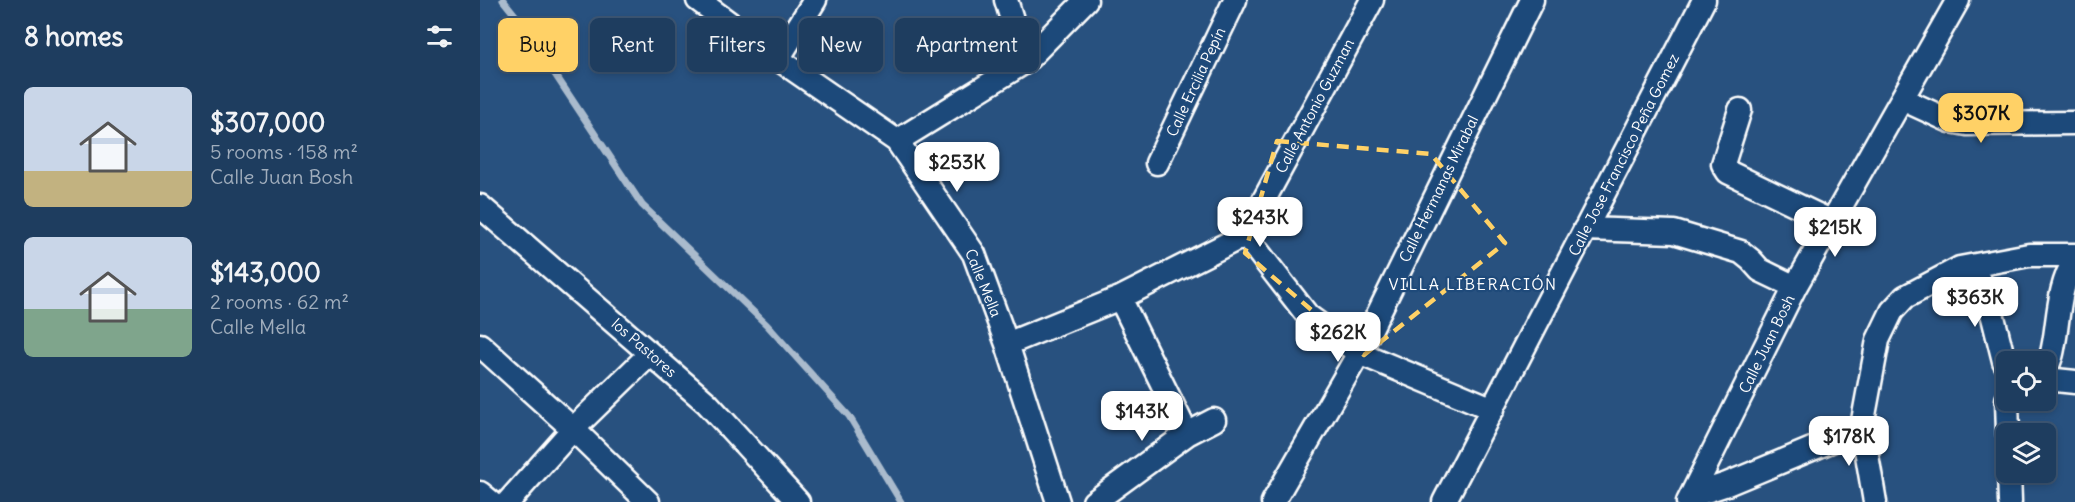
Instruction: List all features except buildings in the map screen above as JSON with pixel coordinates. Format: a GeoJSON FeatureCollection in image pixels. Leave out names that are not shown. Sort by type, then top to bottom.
{"type":"FeatureCollection","features":[{"type":"Feature","properties":{"kind":"street","name":"Calle Mella"},"geometry":{"type":"LineString","coordinates":[[698,0],[722,18]]}},
{"type":"Feature","properties":{"kind":"street"},"geometry":{"type":"LineString","coordinates":[[787,45],[815,0]]}},
{"type":"Feature","properties":{"kind":"street"},"geometry":{"type":"LineString","coordinates":[[1006,0],[1012,18]]}},
{"type":"Feature","properties":{"kind":"street"},"geometry":{"type":"LineString","coordinates":[[1039,48],[1086,0]]}},
{"type":"Feature","properties":{"kind":"street","name":"Calle Ercilia Pepín"},"geometry":{"type":"LineString","coordinates":[[1157,163],[1235,0]]}},
{"type":"Feature","properties":{"kind":"street","name":"Calle Antonio Guzman"},"geometry":{"type":"LineString","coordinates":[[1245,235],[1372,0]]}},
{"type":"Feature","properties":{"kind":"street","name":"Calle Hermanas Mirabal"},"geometry":{"type":"LineString","coordinates":[[1273,502],[1359,353],[1532,0]]}},
{"type":"Feature","properties":{"kind":"street","name":"Calle Jose Francisco Peña Gomez"},"geometry":{"type":"LineString","coordinates":[[1444,502],[1704,0]]}},
{"type":"Feature","properties":{"kind":"street","name":"Calle Juan Bosh"},"geometry":{"type":"LineString","coordinates":[[1690,499],[1796,287],[1958,0]]}},
{"type":"Feature","properties":{"kind":"street","name":"Calle Mella"},"geometry":{"type":"LineString","coordinates":[[787,65],[897,141],[974,254],[1007,344],[1058,502]]}},
{"type":"Feature","properties":{"kind":"street"},"geometry":{"type":"LineString","coordinates":[[897,141],[1009,72]]}},
{"type":"Feature","properties":{"kind":"street"},"geometry":{"type":"LineString","coordinates":[[1902,99],[1950,121],[1967,124],[2075,123]]}},
{"type":"Feature","properties":{"kind":"street"},"geometry":{"type":"LineString","coordinates":[[1740,110],[1723,164],[1728,172],[1832,222]]}},
{"type":"Feature","properties":{"kind":"street","name":"los Pastores"},"geometry":{"type":"LineString","coordinates":[[480,206],[707,403],[798,502]]}},
{"type":"Feature","properties":{"kind":"street"},"geometry":{"type":"LineString","coordinates":[[1586,229],[1674,232],[1742,252],[1760,270],[1796,287]]}},
{"type":"Feature","properties":{"kind":"street"},"geometry":{"type":"LineString","coordinates":[[1007,344],[1120,298],[1245,235],[1308,316],[1359,353],[1493,409]]}},
{"type":"Feature","properties":{"kind":"street"},"geometry":{"type":"LineString","coordinates":[[1875,502],[1862,426],[1878,340],[1892,311],[1905,297],[1960,268],[2029,255],[2075,255]]}},
{"type":"Feature","properties":{"kind":"street"},"geometry":{"type":"LineString","coordinates":[[2053,351],[2062,285],[2075,260]]}},
{"type":"Feature","properties":{"kind":"street"},"geometry":{"type":"LineString","coordinates":[[1960,268],[1979,280],[1987,293],[2002,351]]}},
{"type":"Feature","properties":{"kind":"street"},"geometry":{"type":"LineString","coordinates":[[1120,298],[1187,434]]}},
{"type":"Feature","properties":{"kind":"street"},"geometry":{"type":"LineString","coordinates":[[480,345],[573,429],[648,502]]}},
{"type":"Feature","properties":{"kind":"street"},"geometry":{"type":"LineString","coordinates":[[508,502],[573,429],[651,354]]}},
{"type":"Feature","properties":{"kind":"street"},"geometry":{"type":"LineString","coordinates":[[2056,380],[2075,382]]}},
{"type":"Feature","properties":{"kind":"street"},"geometry":{"type":"LineString","coordinates":[[1094,502],[1187,434],[1214,420]]}},
{"type":"Feature","properties":{"kind":"street"},"geometry":{"type":"LineString","coordinates":[[1690,499],[1836,439],[1862,426]]}},
{"type":"Feature","properties":{"kind":"street"},"geometry":{"type":"LineString","coordinates":[[2009,483],[2010,502]]}},
{"type":"Feature","properties":{"kind":"street"},"geometry":{"type":"LineString","coordinates":[[480,493],[491,502]]}},
{"type":"Feature","properties":{"kind":"highlighted area"},"geometry":{"type":"Polygon","coordinates":[[[1277,141],[1431,154],[1505,243],[1364,355],[1245,253],[1277,141]]]}},
{"type":"Feature","properties":{"kind":"waterway"},"geometry":{"type":"LineString","coordinates":[[503,0],[519,20],[642,205],[767,325],[849,416],[901,502]]}},
{"type":"Feature","properties":{"kind":"district","name":"VILLA LIBERACIÓN"},"geometry":{"type":"Point","coordinates":[1473,284]}}]}
